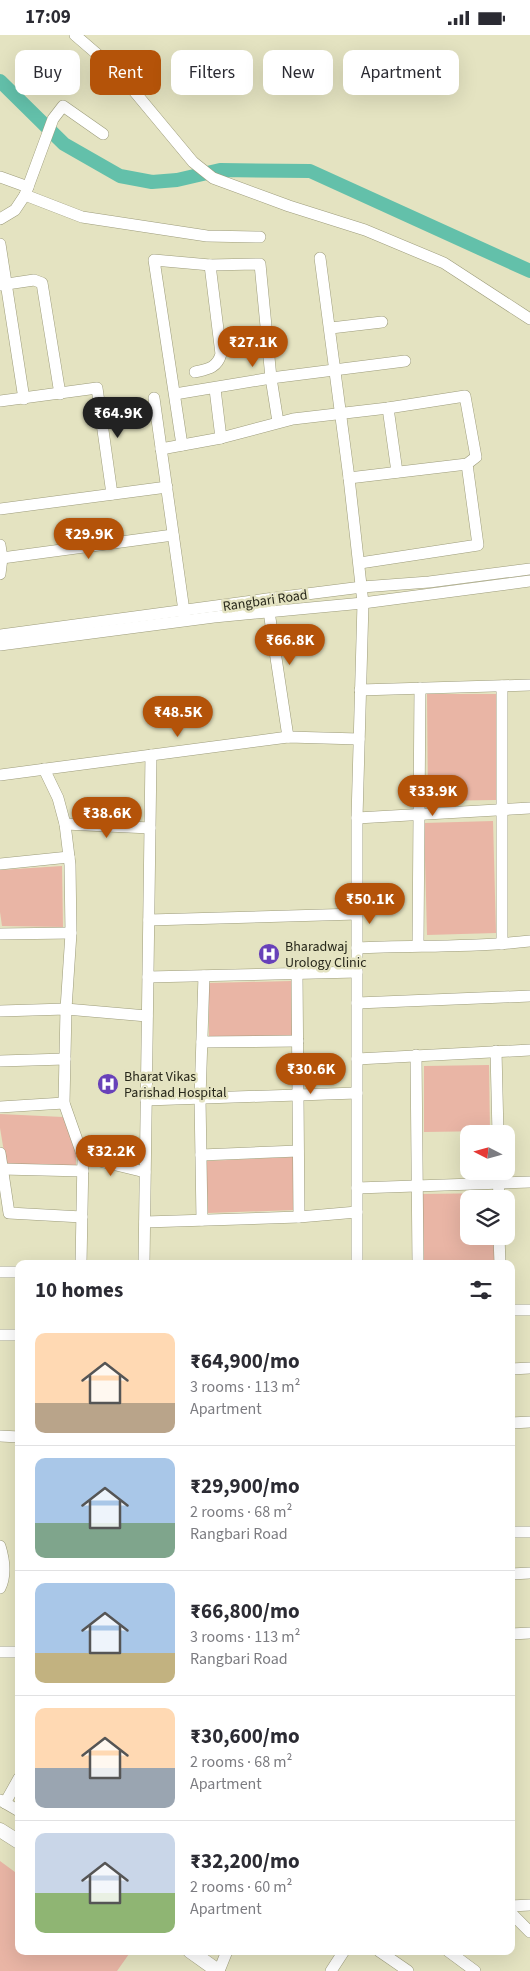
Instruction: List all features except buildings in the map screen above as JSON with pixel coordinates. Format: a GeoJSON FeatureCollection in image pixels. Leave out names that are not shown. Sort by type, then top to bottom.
{"type":"FeatureCollection","features":[{"type":"Feature","properties":{"kind":"main road"},"geometry":{"type":"LineString","coordinates":[[2,1830],[15,1839]]}},
{"type":"Feature","properties":{"kind":"main road"},"geometry":{"type":"LineString","coordinates":[[196,1955],[219,1971]]}},
{"type":"Feature","properties":{"kind":"street"},"geometry":{"type":"LineString","coordinates":[[76,35],[119,73],[193,162],[213,178],[364,230],[444,263],[530,319]]}},
{"type":"Feature","properties":{"kind":"street"},"geometry":{"type":"LineString","coordinates":[[0,219],[15,210],[27,191],[53,119],[63,106],[103,134]]}},
{"type":"Feature","properties":{"kind":"street"},"geometry":{"type":"LineString","coordinates":[[0,177],[82,217],[208,236],[260,237]]}},
{"type":"Feature","properties":{"kind":"street"},"geometry":{"type":"LineString","coordinates":[[0,244],[3,284],[24,399]]}},
{"type":"Feature","properties":{"kind":"street"},"geometry":{"type":"LineString","coordinates":[[320,258],[360,563],[363,603],[357,818],[357,1260]]}},
{"type":"Feature","properties":{"kind":"street"},"geometry":{"type":"LineString","coordinates":[[182,445],[154,260],[210,265],[260,264],[278,422]]}},
{"type":"Feature","properties":{"kind":"street"},"geometry":{"type":"LineString","coordinates":[[195,372],[211,369],[219,361],[221,354],[210,265]]}},
{"type":"Feature","properties":{"kind":"street"},"geometry":{"type":"LineString","coordinates":[[3,284],[34,280],[42,283],[60,393]]}},
{"type":"Feature","properties":{"kind":"street"},"geometry":{"type":"LineString","coordinates":[[330,329],[382,322]]}},
{"type":"Feature","properties":{"kind":"street"},"geometry":{"type":"LineString","coordinates":[[175,394],[215,389],[272,378],[405,361]]}},
{"type":"Feature","properties":{"kind":"street"},"geometry":{"type":"LineString","coordinates":[[0,401],[97,388],[112,494]]}},
{"type":"Feature","properties":{"kind":"street"},"geometry":{"type":"LineString","coordinates":[[215,389],[221,438]]}},
{"type":"Feature","properties":{"kind":"street"},"geometry":{"type":"LineString","coordinates":[[161,449],[221,438],[278,422],[465,396],[476,457],[467,464],[349,478]]}},
{"type":"Feature","properties":{"kind":"street"},"geometry":{"type":"LineString","coordinates":[[154,398],[184,611]]}},
{"type":"Feature","properties":{"kind":"street"},"geometry":{"type":"LineString","coordinates":[[388,408],[397,472]]}},
{"type":"Feature","properties":{"kind":"street"},"geometry":{"type":"LineString","coordinates":[[360,563],[478,545],[467,464]]}},
{"type":"Feature","properties":{"kind":"street"},"geometry":{"type":"LineString","coordinates":[[0,509],[167,487]]}},
{"type":"Feature","properties":{"kind":"street"},"geometry":{"type":"LineString","coordinates":[[2,559],[173,535]]}},
{"type":"Feature","properties":{"kind":"street"},"geometry":{"type":"LineString","coordinates":[[0,545],[2,559],[0,574]]}},
{"type":"Feature","properties":{"kind":"street","name":"Rangbari Road"},"geometry":{"type":"LineString","coordinates":[[0,635],[362,587],[429,582],[530,569]]}},
{"type":"Feature","properties":{"kind":"street","name":"Rangbari Road"},"geometry":{"type":"LineString","coordinates":[[0,645],[269,612],[363,603],[530,581]]}},
{"type":"Feature","properties":{"kind":"street"},"geometry":{"type":"LineString","coordinates":[[267,599],[288,737]]}},
{"type":"Feature","properties":{"kind":"street"},"geometry":{"type":"LineString","coordinates":[[360,690],[530,685]]}},
{"type":"Feature","properties":{"kind":"street"},"geometry":{"type":"LineString","coordinates":[[502,686],[502,944]]}},
{"type":"Feature","properties":{"kind":"street"},"geometry":{"type":"LineString","coordinates":[[418,945],[420,688]]}},
{"type":"Feature","properties":{"kind":"street"},"geometry":{"type":"LineString","coordinates":[[0,775],[288,737],[359,739]]}},
{"type":"Feature","properties":{"kind":"street"},"geometry":{"type":"LineString","coordinates":[[144,1260],[151,755]]}},
{"type":"Feature","properties":{"kind":"street"},"geometry":{"type":"LineString","coordinates":[[44,769],[58,797],[65,824],[69,857],[71,933],[66,1009],[64,1103],[83,1157],[81,1260]]}},
{"type":"Feature","properties":{"kind":"street"},"geometry":{"type":"LineString","coordinates":[[357,818],[530,808]]}},
{"type":"Feature","properties":{"kind":"street"},"geometry":{"type":"LineString","coordinates":[[65,824],[150,828]]}},
{"type":"Feature","properties":{"kind":"street"},"geometry":{"type":"LineString","coordinates":[[0,864],[69,857]]}},
{"type":"Feature","properties":{"kind":"street"},"geometry":{"type":"LineString","coordinates":[[149,920],[357,914]]}},
{"type":"Feature","properties":{"kind":"street"},"geometry":{"type":"LineString","coordinates":[[0,933],[71,933]]}},
{"type":"Feature","properties":{"kind":"street"},"geometry":{"type":"LineString","coordinates":[[357,949],[418,945],[502,944],[530,941]]}},
{"type":"Feature","properties":{"kind":"street"},"geometry":{"type":"LineString","coordinates":[[148,977],[357,972]]}},
{"type":"Feature","properties":{"kind":"street"},"geometry":{"type":"LineString","coordinates":[[297,973],[299,1217]]}},
{"type":"Feature","properties":{"kind":"street"},"geometry":{"type":"LineString","coordinates":[[202,1220],[200,1098],[204,976]]}},
{"type":"Feature","properties":{"kind":"street"},"geometry":{"type":"LineString","coordinates":[[357,1003],[530,995]]}},
{"type":"Feature","properties":{"kind":"street"},"geometry":{"type":"LineString","coordinates":[[0,1011],[66,1009],[147,1016]]}},
{"type":"Feature","properties":{"kind":"street"},"geometry":{"type":"LineString","coordinates":[[202,1042],[298,1041]]}},
{"type":"Feature","properties":{"kind":"street"},"geometry":{"type":"LineString","coordinates":[[357,1059],[530,1050]]}},
{"type":"Feature","properties":{"kind":"street"},"geometry":{"type":"LineString","coordinates":[[496,1051],[498,1125]]}},
{"type":"Feature","properties":{"kind":"street"},"geometry":{"type":"LineString","coordinates":[[416,1055],[418,1260]]}},
{"type":"Feature","properties":{"kind":"street"},"geometry":{"type":"LineString","coordinates":[[0,1061],[65,1059]]}},
{"type":"Feature","properties":{"kind":"street"},"geometry":{"type":"LineString","coordinates":[[146,1099],[357,1093]]}},
{"type":"Feature","properties":{"kind":"street"},"geometry":{"type":"LineString","coordinates":[[0,1107],[64,1103]]}},
{"type":"Feature","properties":{"kind":"street"},"geometry":{"type":"LineString","coordinates":[[201,1155],[298,1151]]}},
{"type":"Feature","properties":{"kind":"street"},"geometry":{"type":"LineString","coordinates":[[0,1153],[9,1213],[82,1217]]}},
{"type":"Feature","properties":{"kind":"street"},"geometry":{"type":"LineString","coordinates":[[83,1157],[145,1172]]}},
{"type":"Feature","properties":{"kind":"street"},"geometry":{"type":"LineString","coordinates":[[2,1169],[83,1171]]}},
{"type":"Feature","properties":{"kind":"street"},"geometry":{"type":"LineString","coordinates":[[357,1188],[417,1186],[471,1180]]}},
{"type":"Feature","properties":{"kind":"street"},"geometry":{"type":"LineString","coordinates":[[515,1180],[530,1182]]}},
{"type":"Feature","properties":{"kind":"street"},"geometry":{"type":"LineString","coordinates":[[145,1222],[299,1217],[357,1212]]}},
{"type":"Feature","properties":{"kind":"street"},"geometry":{"type":"LineString","coordinates":[[499,1245],[500,1260]]}},
{"type":"Feature","properties":{"kind":"street"},"geometry":{"type":"LineString","coordinates":[[0,1272],[15,1272]]}},
{"type":"Feature","properties":{"kind":"street"},"geometry":{"type":"LineString","coordinates":[[515,1310],[530,1309]]}},
{"type":"Feature","properties":{"kind":"street"},"geometry":{"type":"LineString","coordinates":[[0,1335],[15,1335]]}},
{"type":"Feature","properties":{"kind":"street"},"geometry":{"type":"LineString","coordinates":[[515,1369],[530,1368]]}},
{"type":"Feature","properties":{"kind":"street"},"geometry":{"type":"LineString","coordinates":[[515,1423],[530,1422]]}},
{"type":"Feature","properties":{"kind":"street"},"geometry":{"type":"LineString","coordinates":[[0,1436],[15,1437]]}},
{"type":"Feature","properties":{"kind":"street"},"geometry":{"type":"LineString","coordinates":[[515,1532],[530,1532]]}},
{"type":"Feature","properties":{"kind":"street"},"geometry":{"type":"LineString","coordinates":[[0,1546],[4,1572],[0,1588]]}},
{"type":"Feature","properties":{"kind":"street"},"geometry":{"type":"LineString","coordinates":[[515,1574],[530,1573]]}},
{"type":"Feature","properties":{"kind":"street"},"geometry":{"type":"LineString","coordinates":[[515,1634],[530,1635]]}},
{"type":"Feature","properties":{"kind":"street"},"geometry":{"type":"LineString","coordinates":[[0,1653],[15,1652]]}},
{"type":"Feature","properties":{"kind":"street"},"geometry":{"type":"LineString","coordinates":[[15,1783],[2,1801],[15,1809]]}},
{"type":"Feature","properties":{"kind":"street"},"geometry":{"type":"LineString","coordinates":[[515,1906],[530,1905]]}},
{"type":"Feature","properties":{"kind":"street"},"geometry":{"type":"LineString","coordinates":[[515,1917],[530,1932]]}},
{"type":"Feature","properties":{"kind":"street"},"geometry":{"type":"LineString","coordinates":[[219,1971],[225,1955]]}},
{"type":"Feature","properties":{"kind":"street"},"geometry":{"type":"LineString","coordinates":[[331,1971],[341,1955]]}},
{"type":"Feature","properties":{"kind":"street"},"geometry":{"type":"LineString","coordinates":[[383,1955],[394,1967],[408,1971]]}},
{"type":"Feature","properties":{"kind":"street"},"geometry":{"type":"LineString","coordinates":[[453,1955],[475,1971]]}},
{"type":"Feature","properties":{"kind":"shaded area"},"geometry":{"type":"Polygon","coordinates":[[[427,694],[496,694],[496,800],[428,801],[427,694]]]}},
{"type":"Feature","properties":{"kind":"shaded area"},"geometry":{"type":"Polygon","coordinates":[[[493,821],[496,933],[427,935],[424,823],[493,821]]]}},
{"type":"Feature","properties":{"kind":"shaded area"},"geometry":{"type":"Polygon","coordinates":[[[62,866],[63,927],[2,926],[0,870],[62,866]]]}},
{"type":"Feature","properties":{"kind":"shaded area"},"geometry":{"type":"Polygon","coordinates":[[[291,981],[292,1036],[209,1037],[209,983],[291,981]]]}},
{"type":"Feature","properties":{"kind":"shaded area"},"geometry":{"type":"Polygon","coordinates":[[[489,1065],[490,1125],[460,1125],[460,1131],[424,1132],[424,1066],[489,1065]]]}},
{"type":"Feature","properties":{"kind":"shaded area"},"geometry":{"type":"Polygon","coordinates":[[[0,1114],[63,1117],[76,1153],[76,1167],[6,1164],[0,1128],[0,1114]]]}},
{"type":"Feature","properties":{"kind":"shaded area"},"geometry":{"type":"Polygon","coordinates":[[[293,1157],[295,1210],[208,1213],[206,1161],[293,1157]]]}},
{"type":"Feature","properties":{"kind":"shaded area"},"geometry":{"type":"Polygon","coordinates":[[[460,1193],[460,1245],[494,1245],[495,1260],[423,1260],[422,1194],[460,1193]]]}},
{"type":"Feature","properties":{"kind":"shaded area"},"geometry":{"type":"Polygon","coordinates":[[[0,1861],[15,1872],[15,1955],[128,1955],[117,1971],[0,1971],[0,1861]]]}},
{"type":"Feature","properties":{"kind":"waterway"},"geometry":{"type":"LineString","coordinates":[[0,81],[64,144],[120,176],[152,182],[177,180],[220,170],[310,171],[530,271]]}},
{"type":"Feature","properties":{"kind":"place","name":"Bharadwaj Urology Clinic"},"geometry":{"type":"Point","coordinates":[269,954]}},
{"type":"Feature","properties":{"kind":"place","name":"Bharat Vikas Parishad Hospital"},"geometry":{"type":"Point","coordinates":[108,1084]}}]}
